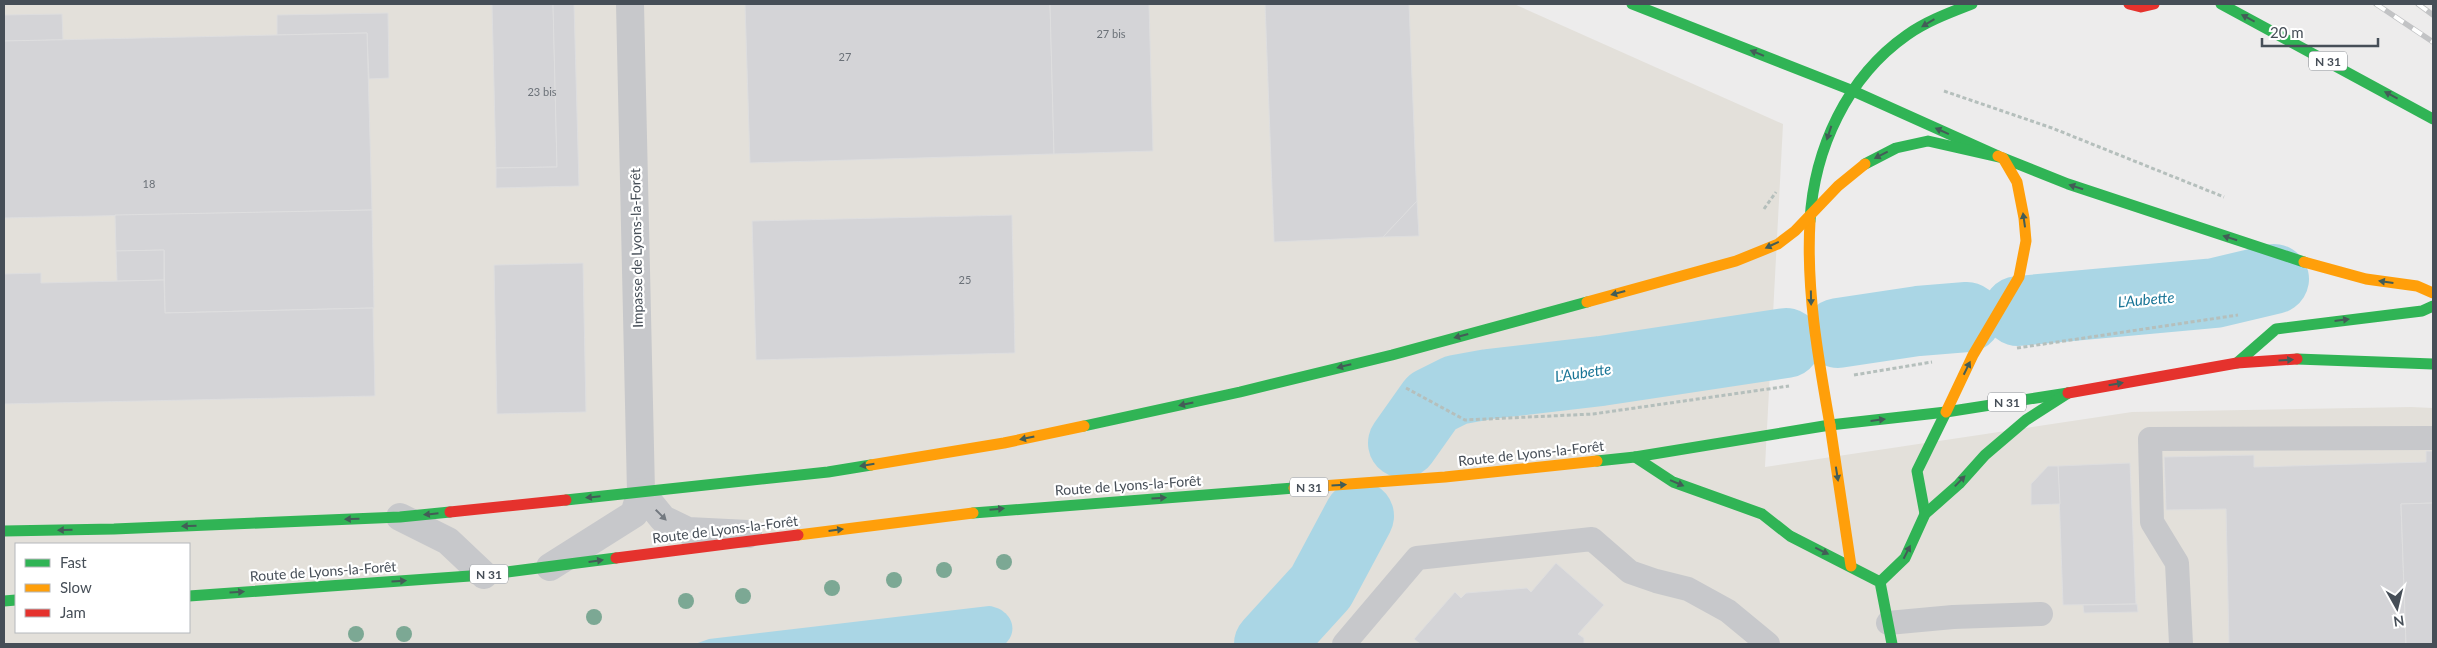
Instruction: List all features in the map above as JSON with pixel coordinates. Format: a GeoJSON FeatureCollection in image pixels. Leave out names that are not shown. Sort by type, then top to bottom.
{"type":"FeatureCollection","features":[{"type":"Feature","properties":{"kind":"main road"},"geometry":{"type":"LineString","coordinates":[[1632,4],[1851,90],[2003,158],[2068,184],[2322,268],[2366,279],[2417,286],[2433,293]]}},
{"type":"Feature","properties":{"kind":"main road"},"geometry":{"type":"LineString","coordinates":[[1852,566],[1811,307],[1810,215],[1818,166],[1832,122],[1851,90],[1869,67],[1890,48],[1949,11],[1972,4]]}},
{"type":"Feature","properties":{"kind":"main road"},"geometry":{"type":"LineString","coordinates":[[2129,4],[2141,7],[2154,4]]}},
{"type":"Feature","properties":{"kind":"main road","name":"N 31"},"geometry":{"type":"LineString","coordinates":[[2221,4],[2433,119]]}},
{"type":"Feature","properties":{"kind":"main road"},"geometry":{"type":"LineString","coordinates":[[4,531],[114,529],[400,517],[828,472],[1004,443],[1240,392],[1392,355],[1736,261],[1778,244],[1861,166],[1896,148],[1928,141],[2003,158],[2017,182],[2026,241],[2019,277],[1974,355],[1917,471],[1924,514]]}},
{"type":"Feature","properties":{"kind":"main road"},"geometry":{"type":"LineString","coordinates":[[2237,363],[2276,329],[2422,311],[2433,306]]}},
{"type":"Feature","properties":{"kind":"main road","name":"N 31"},"geometry":{"type":"LineString","coordinates":[[2068,393],[2237,363],[2306,358],[2433,364]]}},
{"type":"Feature","properties":{"kind":"main road"},"geometry":{"type":"LineString","coordinates":[[1880,582],[1905,558],[1924,514],[1959,484],[1992,449],[2026,420],[2068,393]]}},
{"type":"Feature","properties":{"kind":"main road","name":"Route de Lyons-la-Forêt"},"geometry":{"type":"LineString","coordinates":[[190,596],[484,575],[994,510],[1445,477],[1635,457],[1830,426],[1946,412],[2068,393]]}},
{"type":"Feature","properties":{"kind":"main road"},"geometry":{"type":"LineString","coordinates":[[1635,457],[1673,482],[1762,514],[1790,536],[1852,566],[1880,582],[1890,634]]}},
{"type":"Feature","properties":{"kind":"street","name":"Impasse de Lyons-la-Forêt"},"geometry":{"type":"LineString","coordinates":[[630,4],[642,492]]}},
{"type":"Feature","properties":{"kind":"street"},"geometry":{"type":"LineString","coordinates":[[642,492],[663,519],[688,531],[788,536]]}},
{"type":"Feature","properties":{"kind":"street"},"geometry":{"type":"LineString","coordinates":[[550,567],[634,514],[642,492]]}},
{"type":"Feature","properties":{"kind":"street"},"geometry":{"type":"LineString","coordinates":[[400,517],[448,541],[484,575]]}},
{"type":"Feature","properties":{"kind":"lane"},"geometry":{"type":"LineString","coordinates":[[2181,644],[2177,563],[2152,522],[2150,439],[2433,438]]}},
{"type":"Feature","properties":{"kind":"lane"},"geometry":{"type":"LineString","coordinates":[[1344,644],[1416,558],[1592,539],[1630,572],[1688,589],[1728,611],[1768,644]]}},
{"type":"Feature","properties":{"kind":"lane"},"geometry":{"type":"LineString","coordinates":[[1890,634],[1953,617],[2041,614]]}},
{"type":"Feature","properties":{"kind":"path"},"geometry":{"type":"LineString","coordinates":[[1978,105],[2052,128],[2233,200]]}},
{"type":"Feature","properties":{"kind":"path"},"geometry":{"type":"LineString","coordinates":[[1758,216],[1776,193],[1778,185]]}},
{"type":"Feature","properties":{"kind":"path"},"geometry":{"type":"LineString","coordinates":[[1406,388],[1465,420],[1593,414],[1758,392],[1974,355],[2246,313]]}},
{"type":"Feature","properties":{"kind":"shaded area"},"geometry":{"type":"Polygon","coordinates":[[[4,4],[1514,4],[1783,124],[1765,467],[2132,412],[2433,408],[2433,644],[4,644],[4,4]]]}},
{"type":"Feature","properties":{"kind":"water"},"geometry":{"type":"Polygon","coordinates":[[[989,606],[1002,611],[1010,620],[1012,632],[1005,644],[695,644],[709,639],[989,606]]]}},
{"type":"Feature","properties":{"kind":"building"},"geometry":{"type":"Polygon","coordinates":[[[492,4],[553,4],[557,167],[496,168],[492,4]]]}},
{"type":"Feature","properties":{"kind":"building"},"geometry":{"type":"Polygon","coordinates":[[[553,4],[574,4],[579,186],[496,188],[496,168],[557,167],[553,4]]]}},
{"type":"Feature","properties":{"kind":"building"},"geometry":{"type":"Polygon","coordinates":[[[745,4],[1050,4],[1054,154],[750,163],[745,4]]]}},
{"type":"Feature","properties":{"kind":"building"},"geometry":{"type":"Polygon","coordinates":[[[1050,4],[1149,4],[1153,151],[1054,154],[1050,4]]]}},
{"type":"Feature","properties":{"kind":"building"},"geometry":{"type":"Polygon","coordinates":[[[1265,4],[1409,4],[1417,201],[1383,237],[1274,242],[1265,4]]]}},
{"type":"Feature","properties":{"kind":"building"},"geometry":{"type":"Polygon","coordinates":[[[388,13],[389,78],[369,79],[367,33],[277,35],[277,15],[388,13]]]}},
{"type":"Feature","properties":{"kind":"building"},"geometry":{"type":"Polygon","coordinates":[[[62,14],[63,40],[4,41],[4,15],[62,14]]]}},
{"type":"Feature","properties":{"kind":"building"},"geometry":{"type":"Polygon","coordinates":[[[367,33],[372,210],[4,218],[4,41],[367,33]]]}},
{"type":"Feature","properties":{"kind":"building"},"geometry":{"type":"Polygon","coordinates":[[[1417,201],[1419,236],[1383,237],[1417,201]]]}},
{"type":"Feature","properties":{"kind":"building"},"geometry":{"type":"Polygon","coordinates":[[[372,210],[374,308],[165,313],[164,250],[116,251],[115,215],[372,210]]]}},
{"type":"Feature","properties":{"kind":"building"},"geometry":{"type":"Polygon","coordinates":[[[1012,215],[1015,353],[756,360],[752,221],[1012,215]]]}},
{"type":"Feature","properties":{"kind":"building"},"geometry":{"type":"Polygon","coordinates":[[[164,250],[164,280],[117,281],[116,251],[164,250]]]}},
{"type":"Feature","properties":{"kind":"building"},"geometry":{"type":"Polygon","coordinates":[[[583,263],[586,412],[497,414],[494,265],[583,263]]]}},
{"type":"Feature","properties":{"kind":"building"},"geometry":{"type":"Polygon","coordinates":[[[41,273],[41,283],[164,280],[165,313],[373,308],[375,396],[4,404],[4,274],[41,273]]]}},
{"type":"Feature","properties":{"kind":"building"},"geometry":{"type":"Polygon","coordinates":[[[2426,451],[2433,451],[2433,503],[2401,504],[2406,644],[2229,644],[2226,509],[2166,510],[2164,457],[2254,455],[2254,467],[2426,462],[2426,451]]]}},
{"type":"Feature","properties":{"kind":"building"},"geometry":{"type":"Polygon","coordinates":[[[2130,463],[2136,604],[2063,605],[2058,466],[2130,463]]]}},
{"type":"Feature","properties":{"kind":"building"},"geometry":{"type":"Polygon","coordinates":[[[2048,466],[2058,466],[2060,504],[2031,505],[2031,484],[2048,466]]]}},
{"type":"Feature","properties":{"kind":"building"},"geometry":{"type":"Polygon","coordinates":[[[2433,503],[2433,644],[2406,644],[2401,504],[2433,503]]]}},
{"type":"Feature","properties":{"kind":"building"},"geometry":{"type":"Polygon","coordinates":[[[1556,563],[1604,605],[1578,634],[1584,638],[1584,644],[1420,644],[1414,639],[1455,592],[1461,598],[1466,593],[1527,588],[1531,592],[1556,563]]]}},
{"type":"Feature","properties":{"kind":"building"},"geometry":{"type":"Polygon","coordinates":[[[2137,604],[2138,612],[2084,613],[2083,605],[2137,604]]]}},
{"type":"Feature","properties":{"kind":"waterway","name":"L'Aubette"},"geometry":{"type":"LineString","coordinates":[[2018,311],[2215,293],[2274,279]]}},
{"type":"Feature","properties":{"kind":"waterway","name":"L'Aubette"},"geometry":{"type":"LineString","coordinates":[[1838,333],[1918,321],[1967,317]]}},
{"type":"Feature","properties":{"kind":"waterway","name":"L'Aubette"},"geometry":{"type":"LineString","coordinates":[[1403,443],[1432,402],[1456,390],[1489,384],[1601,371],[1786,343]]}},
{"type":"Feature","properties":{"kind":"waterway","name":"L'Aubette"},"geometry":{"type":"LineString","coordinates":[[1269,644],[1321,587],[1359,516]]}},
{"type":"Feature","properties":{"kind":"railway"},"geometry":{"type":"LineString","coordinates":[[2376,4],[2433,42]]}},
{"type":"Feature","properties":{"kind":"railway"},"geometry":{"type":"LineString","coordinates":[[2418,4],[2433,15]]}},
{"type":"Feature","properties":{"kind":"traffic: fast"},"geometry":{"type":"LineString","coordinates":[[1632,4],[1851,90],[1998,156]]}},
{"type":"Feature","properties":{"kind":"traffic: fast"},"geometry":{"type":"LineString","coordinates":[[1810,221],[1818,167],[1838,117],[1851,93],[1886,52],[1907,35],[1938,18],[1972,4]]}},
{"type":"Feature","properties":{"kind":"traffic: fast"},"geometry":{"type":"LineString","coordinates":[[2221,4],[2433,119]]}},
{"type":"Feature","properties":{"kind":"traffic: fast"},"geometry":{"type":"LineString","coordinates":[[1865,164],[1896,148],[1928,141],[2003,158],[2068,184],[2304,262]]}},
{"type":"Feature","properties":{"kind":"traffic: fast"},"geometry":{"type":"LineString","coordinates":[[1084,426],[1240,392],[1392,355],[1587,302]]}},
{"type":"Feature","properties":{"kind":"traffic: fast"},"geometry":{"type":"LineString","coordinates":[[2237,363],[2276,329],[2422,311],[2433,306]]}},
{"type":"Feature","properties":{"kind":"traffic: fast"},"geometry":{"type":"LineString","coordinates":[[2297,359],[2433,364]]}},
{"type":"Feature","properties":{"kind":"traffic: fast"},"geometry":{"type":"LineString","coordinates":[[1880,582],[1905,558],[1925,514],[1959,484],[1985,455],[2026,420],[2068,393]]}},
{"type":"Feature","properties":{"kind":"traffic: fast"},"geometry":{"type":"LineString","coordinates":[[1597,461],[1635,457],[1830,425],[1946,412],[2068,393]]}},
{"type":"Feature","properties":{"kind":"traffic: fast"},"geometry":{"type":"LineString","coordinates":[[1925,514],[1917,471],[1946,412]]}},
{"type":"Feature","properties":{"kind":"traffic: fast"},"geometry":{"type":"LineString","coordinates":[[1635,457],[1673,482],[1762,514],[1790,536],[1880,582],[1892,644]]}},
{"type":"Feature","properties":{"kind":"traffic: fast"},"geometry":{"type":"LineString","coordinates":[[566,500],[828,472],[871,465]]}},
{"type":"Feature","properties":{"kind":"traffic: fast"},"geometry":{"type":"LineString","coordinates":[[973,513],[1294,488]]}},
{"type":"Feature","properties":{"kind":"traffic: fast"},"geometry":{"type":"LineString","coordinates":[[4,531],[114,529],[400,517],[450,512]]}},
{"type":"Feature","properties":{"kind":"traffic: fast"},"geometry":{"type":"LineString","coordinates":[[190,596],[484,575],[616,558]]}},
{"type":"Feature","properties":{"kind":"traffic: fast"},"geometry":{"type":"LineString","coordinates":[[4,601],[15,600]]}},
{"type":"Feature","properties":{"kind":"traffic: slow"},"geometry":{"type":"LineString","coordinates":[[1946,412],[1973,355],[2019,277],[2026,241],[2024,218],[2017,182],[2003,158],[1998,156]]}},
{"type":"Feature","properties":{"kind":"traffic: slow"},"geometry":{"type":"LineString","coordinates":[[1587,302],[1736,261],[1778,244],[1795,231],[1838,186],[1865,164]]}},
{"type":"Feature","properties":{"kind":"traffic: slow"},"geometry":{"type":"LineString","coordinates":[[1810,221],[1811,298],[1817,349],[1830,425]]}},
{"type":"Feature","properties":{"kind":"traffic: slow"},"geometry":{"type":"LineString","coordinates":[[2304,262],[2366,279],[2417,286],[2433,293]]}},
{"type":"Feature","properties":{"kind":"traffic: slow"},"geometry":{"type":"LineString","coordinates":[[1830,425],[1851,566]]}},
{"type":"Feature","properties":{"kind":"traffic: slow"},"geometry":{"type":"LineString","coordinates":[[871,465],[1004,443],[1084,426]]}},
{"type":"Feature","properties":{"kind":"traffic: slow"},"geometry":{"type":"LineString","coordinates":[[1294,488],[1445,477],[1597,461]]}},
{"type":"Feature","properties":{"kind":"traffic: slow"},"geometry":{"type":"LineString","coordinates":[[798,535],[973,513]]}},
{"type":"Feature","properties":{"kind":"traffic: jam"},"geometry":{"type":"LineString","coordinates":[[2129,4],[2141,7],[2154,4]]}},
{"type":"Feature","properties":{"kind":"traffic: jam"},"geometry":{"type":"LineString","coordinates":[[2068,393],[2237,363],[2297,359]]}},
{"type":"Feature","properties":{"kind":"traffic: jam"},"geometry":{"type":"LineString","coordinates":[[450,512],[566,500]]}},
{"type":"Feature","properties":{"kind":"traffic: jam"},"geometry":{"type":"LineString","coordinates":[[616,558],[798,535]]}}]}
